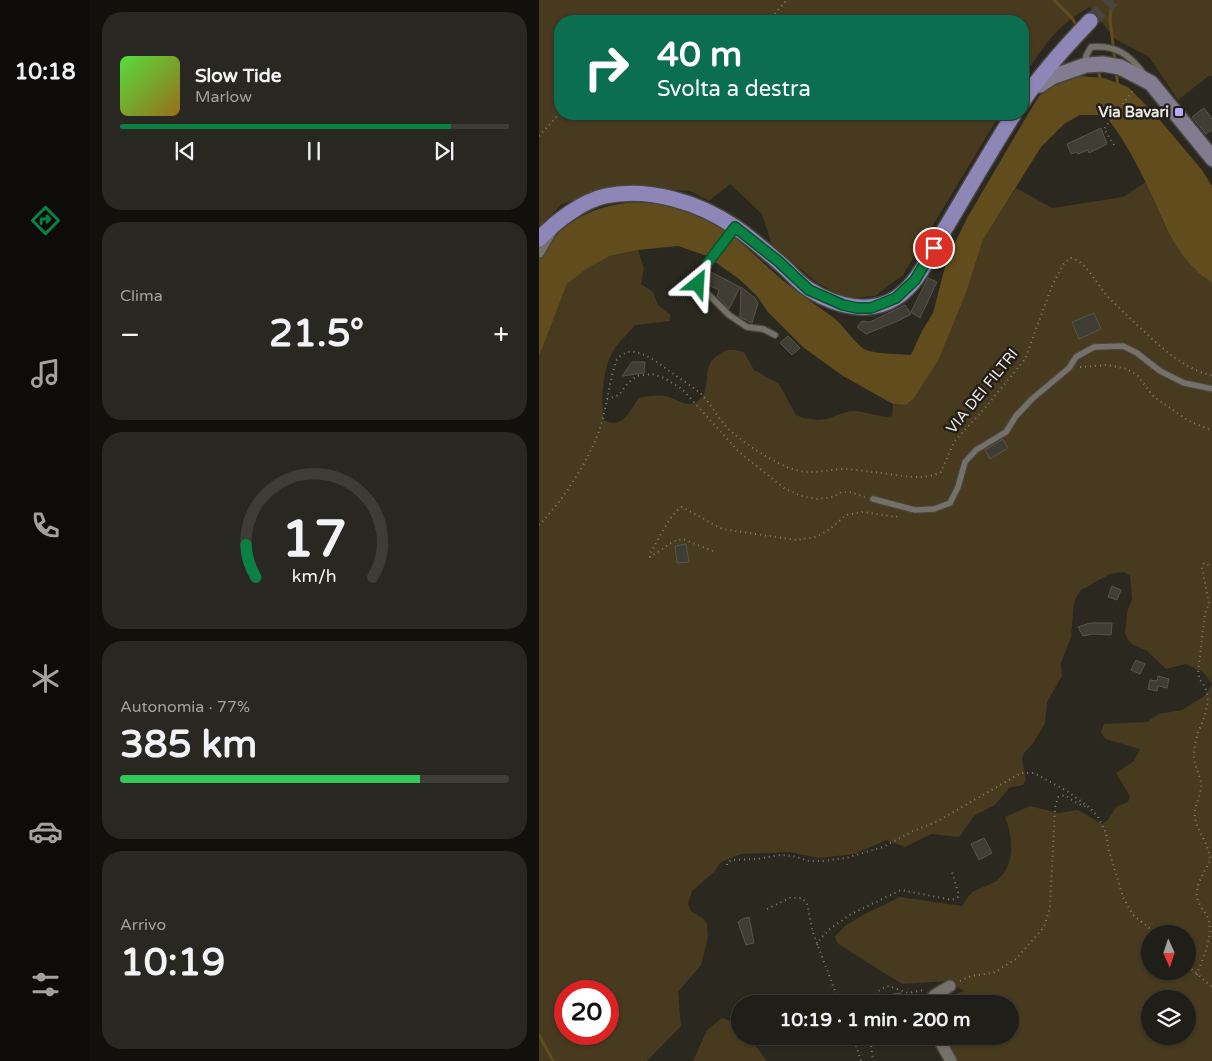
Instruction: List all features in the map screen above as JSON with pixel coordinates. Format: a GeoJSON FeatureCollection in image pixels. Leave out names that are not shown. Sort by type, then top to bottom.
{"type":"FeatureCollection","features":[{"type":"Feature","properties":{"kind":"main road"},"geometry":{"type":"LineString","coordinates":[[1029,91],[1067,44],[1090,21]]}},
{"type":"Feature","properties":{"kind":"main road"},"geometry":{"type":"LineString","coordinates":[[539,239],[555,222],[604,196],[637,194],[673,199],[704,209],[778,261],[809,290],[843,305],[871,308],[896,298],[915,280],[992,147],[1010,120]]}},
{"type":"Feature","properties":{"kind":"street"},"geometry":{"type":"LineString","coordinates":[[1033,85],[1040,85],[1052,77],[1086,65],[1103,64],[1120,67],[1151,83],[1212,160]]}},
{"type":"Feature","properties":{"kind":"street"},"geometry":{"type":"LineString","coordinates":[[539,252],[555,222]]}},
{"type":"Feature","properties":{"kind":"street"},"geometry":{"type":"LineString","coordinates":[[935,995],[950,986]]}},
{"type":"Feature","properties":{"kind":"street"},"geometry":{"type":"LineString","coordinates":[[942,1045],[951,1061]]}},
{"type":"Feature","properties":{"kind":"lane"},"geometry":{"type":"LineString","coordinates":[[733,230],[707,264],[698,282],[729,315],[747,327],[763,329],[775,335]]}},
{"type":"Feature","properties":{"kind":"lane"},"geometry":{"type":"LineString","coordinates":[[873,499],[915,510],[934,509],[950,502],[958,488],[965,462],[976,450],[1006,432],[1032,399],[1069,368],[1076,357],[1094,347],[1123,346],[1137,353],[1160,371],[1184,383],[1212,389]]}},
{"type":"Feature","properties":{"kind":"path"},"geometry":{"type":"LineString","coordinates":[[773,15],[787,0]]}},
{"type":"Feature","properties":{"kind":"path"},"geometry":{"type":"LineString","coordinates":[[1114,145],[1104,130],[1136,86]]}},
{"type":"Feature","properties":{"kind":"path"},"geometry":{"type":"LineString","coordinates":[[539,136],[554,120]]}},
{"type":"Feature","properties":{"kind":"path","name":"VIA DEI FILTRI"},"geometry":{"type":"LineString","coordinates":[[539,525],[562,499],[586,458],[599,429],[616,361],[619,356],[625,353],[631,352],[648,355],[700,393],[732,432],[760,452],[788,467],[802,472],[818,473],[847,469],[914,477],[941,472],[954,442],[1025,359],[1052,286],[1063,263],[1071,258],[1076,259],[1085,266],[1109,297],[1171,356],[1191,369],[1212,376]]}},
{"type":"Feature","properties":{"kind":"path"},"geometry":{"type":"LineString","coordinates":[[1069,368],[1107,365],[1127,369],[1137,375],[1154,398],[1189,421],[1212,432]]}},
{"type":"Feature","properties":{"kind":"path"},"geometry":{"type":"LineString","coordinates":[[607,398],[619,395],[628,383],[637,376],[652,374],[664,378],[682,389],[739,452],[784,488],[801,496],[816,499],[833,496],[841,492],[850,492],[873,499]]}},
{"type":"Feature","properties":{"kind":"path"},"geometry":{"type":"LineString","coordinates":[[682,389],[685,382]]}},
{"type":"Feature","properties":{"kind":"path"},"geometry":{"type":"LineString","coordinates":[[713,551],[683,539],[674,541],[650,557],[650,553],[676,510],[682,507],[722,529],[796,540],[816,537],[830,529],[845,514],[863,512],[896,517],[901,515],[898,511]]}},
{"type":"Feature","properties":{"kind":"path"},"geometry":{"type":"LineString","coordinates":[[1212,567],[1204,563],[1201,567],[1209,604],[1205,613],[1198,673],[1199,680],[1207,685],[1211,696],[1209,709],[1196,739],[1193,756],[1201,787],[1194,817],[1205,840],[1210,858],[1197,888],[1197,900],[1209,921],[1207,942],[1197,975],[1212,988]]}},
{"type":"Feature","properties":{"kind":"path"},"geometry":{"type":"LineString","coordinates":[[727,865],[731,860],[757,859],[780,855],[793,856],[809,861],[823,861],[846,858],[883,847],[913,830],[936,822],[1021,773],[1033,773],[1067,792],[1099,817],[1106,833],[1109,851],[1123,897],[1133,915],[1146,925]]}},
{"type":"Feature","properties":{"kind":"path"},"geometry":{"type":"LineString","coordinates":[[950,986],[971,976],[993,973],[1016,959],[1037,937],[1044,927],[1050,907],[1055,808],[1059,797],[1065,795],[1078,804],[1091,809]]}},
{"type":"Feature","properties":{"kind":"path"},"geometry":{"type":"LineString","coordinates":[[817,945],[830,929],[851,914],[901,890],[952,900],[958,897],[952,872]]}},
{"type":"Feature","properties":{"kind":"path"},"geometry":{"type":"LineString","coordinates":[[767,909],[791,898],[802,898],[807,904],[813,933],[836,995]]}},
{"type":"Feature","properties":{"kind":"path"},"geometry":{"type":"LineString","coordinates":[[876,995],[877,992],[889,986],[908,993],[925,990]]}},
{"type":"Feature","properties":{"kind":"path"},"geometry":{"type":"LineString","coordinates":[[856,1045],[861,1061]]}},
{"type":"Feature","properties":{"kind":"path"},"geometry":{"type":"LineString","coordinates":[[871,1045],[873,1061]]}},
{"type":"Feature","properties":{"kind":"shaded area"},"geometry":{"type":"Polygon","coordinates":[[[539,0],[1212,0],[1212,77],[1210,75],[1178,100],[1149,57],[1115,39],[1090,7],[1059,29],[1029,69],[1029,15],[554,15],[554,120],[996,120],[903,275],[875,296],[847,299],[816,282],[772,245],[762,214],[730,184],[709,201],[690,191],[618,186],[562,204],[539,227],[539,0]]]}},
{"type":"Feature","properties":{"kind":"shaded area"},"geometry":{"type":"Polygon","coordinates":[[[1079,76],[1104,78],[1128,87],[1154,113],[1202,170],[1212,186],[1212,283],[1187,261],[1178,249],[1164,224],[1132,155],[1105,115],[1080,115],[1064,124],[1041,147],[983,240],[966,293],[939,359],[914,398],[906,405],[893,404],[843,376],[804,348],[768,312],[756,295],[739,279],[707,256],[678,246],[638,250],[610,256],[588,268],[567,284],[539,357],[539,257],[562,229],[584,215],[603,208],[642,202],[682,209],[701,216],[719,226],[785,282],[834,318],[866,350],[911,355],[933,313],[947,259],[967,218],[1024,120],[1029,120],[1029,112],[1039,96],[1055,85],[1079,76]]]}},
{"type":"Feature","properties":{"kind":"shaded area"},"geometry":{"type":"Polygon","coordinates":[[[1146,182],[1171,237],[1189,262],[1212,283],[1212,684],[1204,673],[1186,664],[1166,669],[1146,650],[1133,645],[1128,640],[1125,633],[1127,612],[1132,599],[1130,576],[1124,572],[1110,574],[1081,590],[1074,602],[1071,637],[1061,663],[1062,676],[1047,702],[1045,723],[1034,742],[1024,753],[1022,759],[1026,780],[1023,785],[1009,788],[995,805],[975,815],[959,837],[931,834],[905,847],[886,840],[855,854],[818,858],[790,852],[741,854],[721,862],[714,872],[692,891],[688,904],[691,911],[703,918],[707,924],[708,938],[701,965],[678,992],[681,1026],[647,1061],[539,1061],[539,357],[567,284],[588,268],[610,256],[638,250],[644,268],[641,284],[653,292],[658,305],[670,314],[670,321],[635,325],[614,349],[606,368],[603,386],[602,404],[604,420],[616,423],[621,421],[639,398],[666,396],[686,404],[698,401],[703,396],[705,390],[710,363],[714,358],[727,350],[744,352],[754,370],[779,384],[796,415],[803,418],[826,419],[850,411],[886,417],[892,416],[893,404],[906,405],[939,359],[966,293],[983,240],[1016,188],[1052,208],[1123,197],[1146,182]]]}},
{"type":"Feature","properties":{"kind":"shaded area"},"geometry":{"type":"Polygon","coordinates":[[[1212,684],[1212,1061],[957,1061],[949,1045],[1019,1045],[1019,995],[954,995],[964,991],[948,981],[902,984],[837,943],[835,936],[845,926],[863,915],[900,897],[962,906],[972,892],[996,881],[1007,868],[1010,860],[1011,842],[1005,817],[1030,806],[1058,813],[1078,810],[1102,824],[1108,820],[1116,807],[1128,802],[1130,796],[1116,773],[1134,761],[1140,749],[1105,739],[1101,732],[1104,724],[1147,722],[1159,714],[1182,710],[1206,695],[1212,684]]]}},
{"type":"Feature","properties":{"kind":"shaded area"},"geometry":{"type":"Polygon","coordinates":[[[722,1018],[731,1021],[731,1045],[755,1045],[767,1061],[693,1061],[707,1030],[722,1018]]]}},
{"type":"Feature","properties":{"kind":"building"},"geometry":{"type":"Polygon","coordinates":[[[1204,108],[1213,121],[1213,129],[1206,134],[1192,117],[1204,108]]]}},
{"type":"Feature","properties":{"kind":"building"},"geometry":{"type":"Polygon","coordinates":[[[1101,128],[1107,144],[1089,153],[1088,150],[1078,154],[1077,152],[1071,154],[1067,144],[1101,128]]]}},
{"type":"Feature","properties":{"kind":"building"},"geometry":{"type":"Polygon","coordinates":[[[709,271],[740,287],[729,309],[717,296],[719,290],[704,283],[709,271]]]}},
{"type":"Feature","properties":{"kind":"building"},"geometry":{"type":"Polygon","coordinates":[[[928,278],[937,282],[920,318],[911,312],[928,278]]]}},
{"type":"Feature","properties":{"kind":"building"},"geometry":{"type":"Polygon","coordinates":[[[741,287],[755,298],[758,303],[752,323],[740,317],[741,287]]]}},
{"type":"Feature","properties":{"kind":"building"},"geometry":{"type":"Polygon","coordinates":[[[905,305],[911,314],[900,320],[866,334],[857,327],[862,321],[870,322],[905,305]]]}},
{"type":"Feature","properties":{"kind":"building"},"geometry":{"type":"Polygon","coordinates":[[[1094,313],[1101,329],[1079,339],[1072,322],[1094,313]]]}},
{"type":"Feature","properties":{"kind":"building"},"geometry":{"type":"Polygon","coordinates":[[[788,336],[800,348],[792,355],[780,343],[788,336]]]}},
{"type":"Feature","properties":{"kind":"building"},"geometry":{"type":"Polygon","coordinates":[[[632,362],[645,362],[644,373],[622,376],[632,362]]]}},
{"type":"Feature","properties":{"kind":"building"},"geometry":{"type":"Polygon","coordinates":[[[1003,439],[1008,448],[990,459],[985,450],[1003,439]]]}},
{"type":"Feature","properties":{"kind":"building"},"geometry":{"type":"Polygon","coordinates":[[[686,544],[689,562],[677,563],[675,546],[686,544]]]}},
{"type":"Feature","properties":{"kind":"building"},"geometry":{"type":"Polygon","coordinates":[[[1112,586],[1121,590],[1117,600],[1108,597],[1112,586]]]}},
{"type":"Feature","properties":{"kind":"building"},"geometry":{"type":"Polygon","coordinates":[[[1090,623],[1112,623],[1111,635],[1092,634],[1083,636],[1078,627],[1090,623]]]}},
{"type":"Feature","properties":{"kind":"building"},"geometry":{"type":"Polygon","coordinates":[[[1136,660],[1145,664],[1140,674],[1131,670],[1136,660]]]}},
{"type":"Feature","properties":{"kind":"building"},"geometry":{"type":"Polygon","coordinates":[[[1158,676],[1169,679],[1167,688],[1158,686],[1157,691],[1148,689],[1150,680],[1157,681],[1158,676]]]}},
{"type":"Feature","properties":{"kind":"building"},"geometry":{"type":"Polygon","coordinates":[[[984,838],[992,853],[979,860],[971,844],[984,838]]]}},
{"type":"Feature","properties":{"kind":"building"},"geometry":{"type":"Polygon","coordinates":[[[749,917],[754,943],[746,945],[738,922],[749,917]]]}},
{"type":"Feature","properties":{"kind":"waterway"},"geometry":{"type":"LineString","coordinates":[[1054,0],[1075,23]]}},
{"type":"Feature","properties":{"kind":"waterway"},"geometry":{"type":"LineString","coordinates":[[1112,0],[1110,20],[1115,61]]}},
{"type":"Feature","properties":{"kind":"waterway"},"geometry":{"type":"LineString","coordinates":[[1098,70],[1101,81]]}},
{"type":"Feature","properties":{"kind":"waterway"},"geometry":{"type":"LineString","coordinates":[[1116,70],[1118,86]]}},
{"type":"Feature","properties":{"kind":"waterway"},"geometry":{"type":"LineString","coordinates":[[539,1035],[553,1061]]}},
{"type":"Feature","properties":{"kind":"tunnel"},"geometry":{"type":"LineString","coordinates":[[1090,21],[1112,0]]}},
{"type":"Feature","properties":{"kind":"place","name":"Via Bavari"},"geometry":{"type":"Point","coordinates":[1179,112]}},
{"type":"Feature","properties":{"kind":"route"},"geometry":{"type":"LineString","coordinates":[[698,284],[707,264],[735,227],[778,261],[809,290],[843,305],[857,308],[871,308],[896,298],[915,280],[934,248]]}}]}
